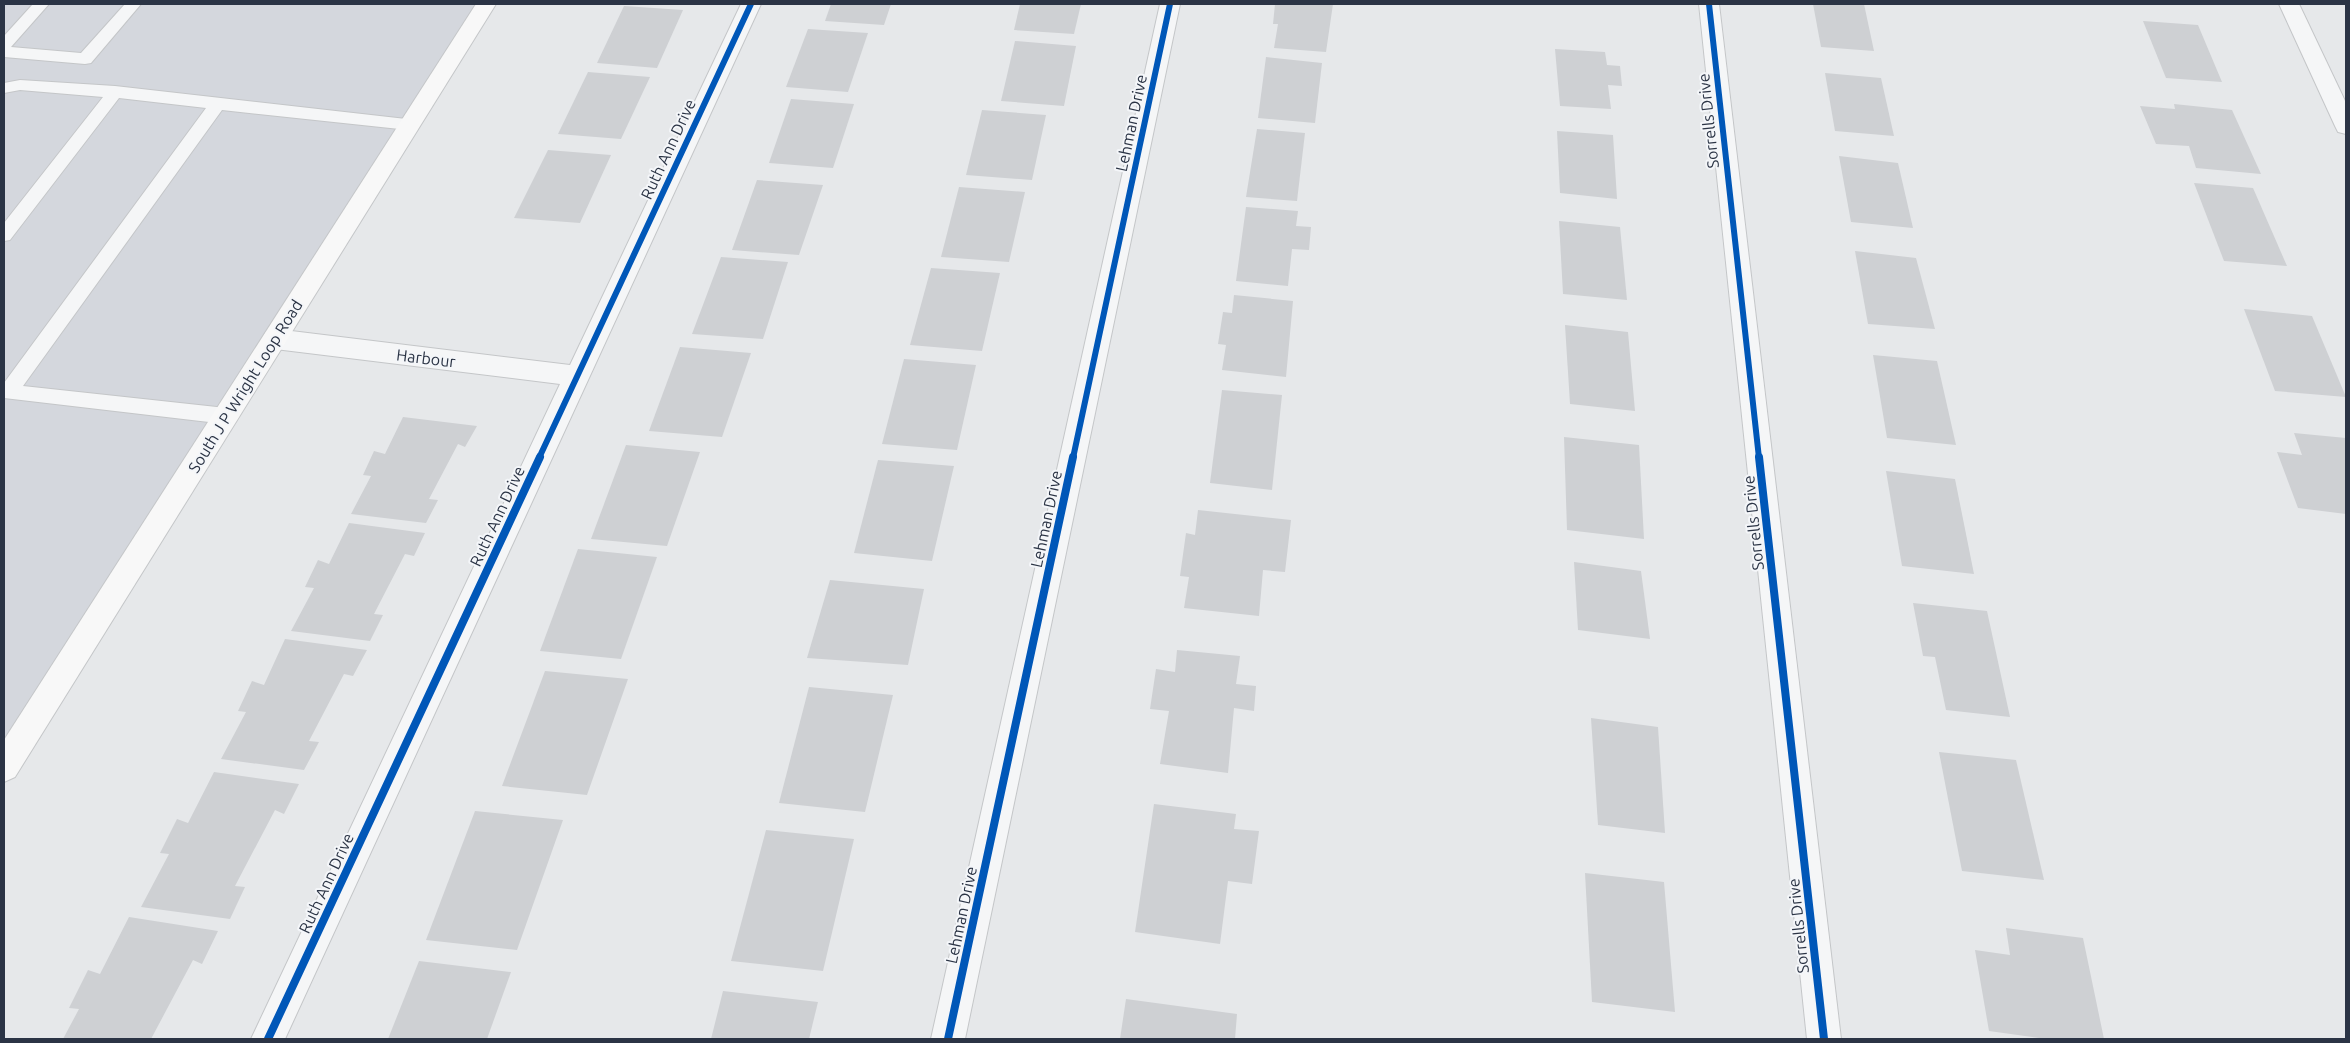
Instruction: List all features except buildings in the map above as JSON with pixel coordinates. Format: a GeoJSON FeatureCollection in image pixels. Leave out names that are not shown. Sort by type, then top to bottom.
{"type":"FeatureCollection","features":[{"type":"Feature","properties":{"kind":"main road","name":"South J P Wright Loop Road"},"geometry":{"type":"LineString","coordinates":[[4,767],[486,4]]}},
{"type":"Feature","properties":{"kind":"street","name":"Ruth Ann Drive"},"geometry":{"type":"LineString","coordinates":[[268,1039],[751,4]]}},
{"type":"Feature","properties":{"kind":"street","name":"Lehman Drive"},"geometry":{"type":"LineString","coordinates":[[948,1039],[1170,4]]}},
{"type":"Feature","properties":{"kind":"street","name":"Sorrells Drive"},"geometry":{"type":"LineString","coordinates":[[1709,4],[1824,1039]]}},
{"type":"Feature","properties":{"kind":"street"},"geometry":{"type":"LineString","coordinates":[[2289,4],[2346,126]]}},
{"type":"Feature","properties":{"kind":"street","name":"Harbour"},"geometry":{"type":"LineString","coordinates":[[275,339],[577,376]]}},
{"type":"Feature","properties":{"kind":"lane"},"geometry":{"type":"LineString","coordinates":[[4,44],[41,4]]}},
{"type":"Feature","properties":{"kind":"lane"},"geometry":{"type":"LineString","coordinates":[[4,52],[85,59],[133,4]]}},
{"type":"Feature","properties":{"kind":"lane"},"geometry":{"type":"LineString","coordinates":[[4,88],[20,85],[115,92],[410,124]]}},
{"type":"Feature","properties":{"kind":"lane"},"geometry":{"type":"LineString","coordinates":[[4,235],[115,92]]}},
{"type":"Feature","properties":{"kind":"lane"},"geometry":{"type":"LineString","coordinates":[[6,392],[218,104]]}},
{"type":"Feature","properties":{"kind":"lane"},"geometry":{"type":"LineString","coordinates":[[6,392],[226,416]]}},
{"type":"Feature","properties":{"kind":"shaded area"},"geometry":{"type":"Polygon","coordinates":[[[4,4],[486,4],[4,767],[4,4]]]}},
{"type":"Feature","properties":{"kind":"cycle path"},"geometry":{"type":"LineString","coordinates":[[268,1039],[751,4]]}},
{"type":"Feature","properties":{"kind":"cycle path"},"geometry":{"type":"LineString","coordinates":[[948,1039],[1170,4]]}},
{"type":"Feature","properties":{"kind":"cycle path"},"geometry":{"type":"LineString","coordinates":[[1709,4],[1824,1039]]}}]}
